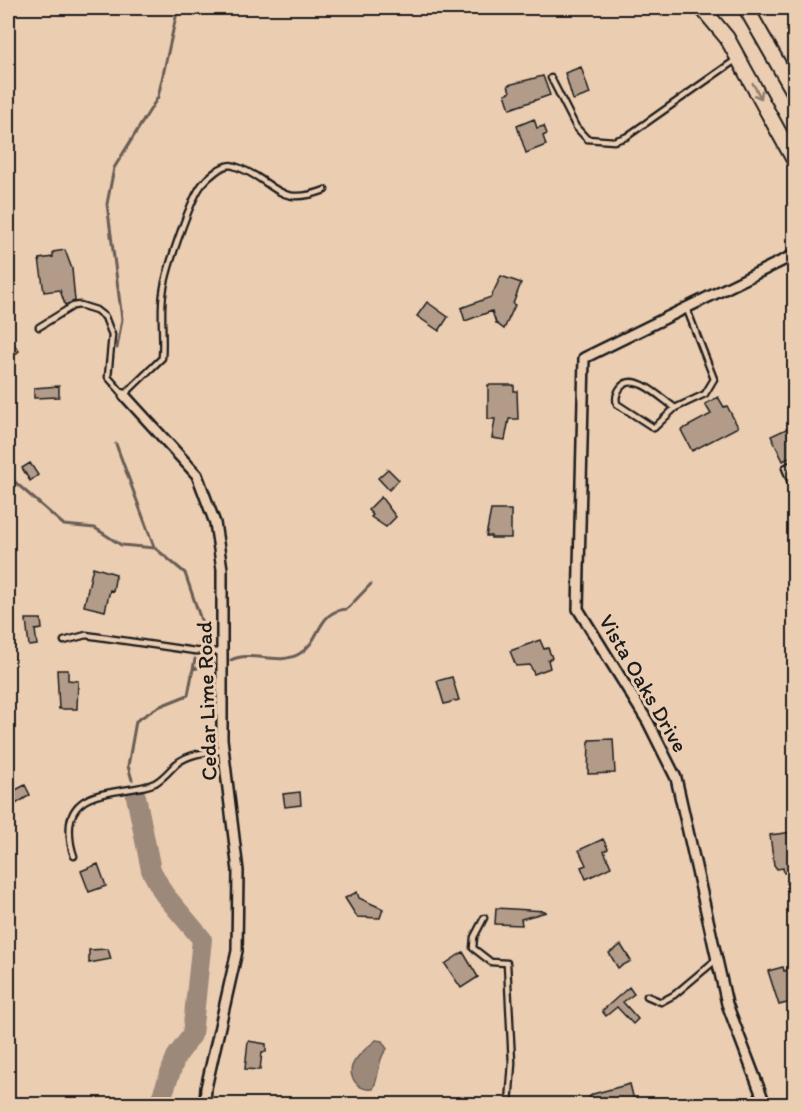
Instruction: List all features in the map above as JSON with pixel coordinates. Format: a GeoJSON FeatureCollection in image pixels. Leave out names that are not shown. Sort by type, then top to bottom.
{"type":"FeatureCollection","features":[{"type":"Feature","properties":{"kind":"main road"},"geometry":{"type":"LineString","coordinates":[[702,8],[727,38],[795,160]]}},
{"type":"Feature","properties":{"kind":"main road"},"geometry":{"type":"LineString","coordinates":[[746,8],[795,92]]}},
{"type":"Feature","properties":{"kind":"street","name":"Vista Oaks Drive"},"geometry":{"type":"LineString","coordinates":[[765,1104],[727,1004],[676,778],[648,722],[579,609],[584,358],[795,255]]}},
{"type":"Feature","properties":{"kind":"street","name":"Cedar Lime Road"},"geometry":{"type":"LineString","coordinates":[[124,395],[197,475],[215,523],[222,569],[224,750],[238,871],[237,951],[206,1088],[205,1104]]}},
{"type":"Feature","properties":{"kind":"lane"},"geometry":{"type":"LineString","coordinates":[[551,78],[576,127],[587,139],[614,141],[626,137],[739,58]]}},
{"type":"Feature","properties":{"kind":"lane"},"geometry":{"type":"LineString","coordinates":[[39,327],[73,306],[88,307],[105,317],[112,335],[108,377],[124,395],[162,358],[162,296],[166,278],[201,186],[225,165],[232,165],[254,175],[283,194],[296,198],[305,198],[325,190]]}},
{"type":"Feature","properties":{"kind":"lane"},"geometry":{"type":"LineString","coordinates":[[675,408],[639,383],[632,381],[626,382],[618,391],[615,399],[617,404],[654,428],[675,408],[705,394],[714,379],[686,307]]}},
{"type":"Feature","properties":{"kind":"lane"},"geometry":{"type":"LineString","coordinates":[[795,463],[785,468],[795,490]]}},
{"type":"Feature","properties":{"kind":"lane"},"geometry":{"type":"LineString","coordinates":[[64,641],[86,635],[195,651],[222,652]]}},
{"type":"Feature","properties":{"kind":"lane"},"geometry":{"type":"LineString","coordinates":[[74,856],[69,834],[72,814],[76,806],[94,796],[154,784],[177,763],[195,754],[224,750]]}},
{"type":"Feature","properties":{"kind":"lane"},"geometry":{"type":"LineString","coordinates":[[484,918],[483,925],[474,937],[473,948],[491,962],[507,963],[512,1063],[509,1104]]}},
{"type":"Feature","properties":{"kind":"lane"},"geometry":{"type":"LineString","coordinates":[[647,996],[661,1002],[674,995],[717,959]]}},
{"type":"Feature","properties":{"kind":"shaded area"},"geometry":{"type":"Polygon","coordinates":[[[376,1040],[382,1041],[387,1049],[373,1089],[366,1089],[356,1083],[351,1071],[360,1054],[376,1040]]]}},
{"type":"Feature","properties":{"kind":"building"},"geometry":{"type":"Polygon","coordinates":[[[581,67],[590,94],[573,100],[565,73],[581,67]]]}},
{"type":"Feature","properties":{"kind":"building"},"geometry":{"type":"Polygon","coordinates":[[[543,76],[550,95],[510,109],[505,94],[510,92],[508,85],[543,76]]]}},
{"type":"Feature","properties":{"kind":"building"},"geometry":{"type":"Polygon","coordinates":[[[534,119],[537,128],[544,126],[547,134],[543,136],[546,145],[526,153],[517,126],[534,119]]]}},
{"type":"Feature","properties":{"kind":"building"},"geometry":{"type":"Polygon","coordinates":[[[65,250],[72,269],[75,301],[65,305],[60,290],[44,292],[39,259],[53,257],[53,252],[65,250]]]}},
{"type":"Feature","properties":{"kind":"building"},"geometry":{"type":"Polygon","coordinates":[[[501,276],[521,283],[513,304],[515,305],[504,329],[496,323],[492,311],[465,321],[461,308],[491,297],[501,276]]]}},
{"type":"Feature","properties":{"kind":"building"},"geometry":{"type":"Polygon","coordinates":[[[427,302],[448,317],[439,331],[417,316],[427,302]]]}},
{"type":"Feature","properties":{"kind":"building"},"geometry":{"type":"Polygon","coordinates":[[[8,336],[19,351],[8,360],[8,336]]]}},
{"type":"Feature","properties":{"kind":"building"},"geometry":{"type":"Polygon","coordinates":[[[488,385],[514,385],[514,391],[517,391],[518,419],[509,419],[505,440],[492,438],[495,419],[488,419],[488,385]]]}},
{"type":"Feature","properties":{"kind":"building"},"geometry":{"type":"Polygon","coordinates":[[[59,386],[59,397],[34,398],[34,388],[59,386]]]}},
{"type":"Feature","properties":{"kind":"building"},"geometry":{"type":"Polygon","coordinates":[[[718,397],[724,407],[727,406],[738,427],[692,451],[681,430],[711,414],[705,404],[718,397]]]}},
{"type":"Feature","properties":{"kind":"building"},"geometry":{"type":"Polygon","coordinates":[[[795,425],[795,455],[783,461],[771,436],[795,425]]]}},
{"type":"Feature","properties":{"kind":"building"},"geometry":{"type":"Polygon","coordinates":[[[30,463],[38,475],[30,481],[22,468],[30,463]]]}},
{"type":"Feature","properties":{"kind":"building"},"geometry":{"type":"Polygon","coordinates":[[[388,469],[399,480],[389,490],[378,478],[388,469]]]}},
{"type":"Feature","properties":{"kind":"building"},"geometry":{"type":"Polygon","coordinates":[[[381,497],[396,517],[386,527],[371,517],[373,515],[368,510],[381,497]]]}},
{"type":"Feature","properties":{"kind":"building"},"geometry":{"type":"Polygon","coordinates":[[[491,510],[511,510],[511,538],[486,536],[491,510]]]}},
{"type":"Feature","properties":{"kind":"building"},"geometry":{"type":"Polygon","coordinates":[[[93,567],[116,574],[113,591],[110,590],[105,611],[84,606],[93,567]]]}},
{"type":"Feature","properties":{"kind":"building"},"geometry":{"type":"Polygon","coordinates":[[[26,619],[41,619],[42,629],[35,630],[37,645],[29,646],[26,619]]]}},
{"type":"Feature","properties":{"kind":"building"},"geometry":{"type":"Polygon","coordinates":[[[540,640],[544,649],[548,648],[552,658],[548,660],[550,668],[534,674],[530,665],[516,666],[510,651],[540,640]]]}},
{"type":"Feature","properties":{"kind":"building"},"geometry":{"type":"Polygon","coordinates":[[[57,670],[68,670],[68,680],[78,681],[77,709],[59,709],[57,670]]]}},
{"type":"Feature","properties":{"kind":"building"},"geometry":{"type":"Polygon","coordinates":[[[452,677],[459,700],[444,704],[437,681],[452,677]]]}},
{"type":"Feature","properties":{"kind":"building"},"geometry":{"type":"Polygon","coordinates":[[[613,739],[615,773],[588,774],[589,740],[613,739]]]}},
{"type":"Feature","properties":{"kind":"building"},"geometry":{"type":"Polygon","coordinates":[[[25,785],[30,795],[11,807],[8,794],[25,785]]]}},
{"type":"Feature","properties":{"kind":"building"},"geometry":{"type":"Polygon","coordinates":[[[300,792],[301,805],[285,807],[283,794],[300,792]]]}},
{"type":"Feature","properties":{"kind":"building"},"geometry":{"type":"Polygon","coordinates":[[[793,832],[795,872],[784,873],[783,868],[777,869],[774,865],[770,835],[793,832]]]}},
{"type":"Feature","properties":{"kind":"building"},"geometry":{"type":"Polygon","coordinates":[[[603,839],[608,849],[604,851],[611,867],[586,879],[581,867],[586,865],[579,850],[603,839]]]}},
{"type":"Feature","properties":{"kind":"building"},"geometry":{"type":"Polygon","coordinates":[[[98,864],[106,886],[89,892],[81,871],[98,864]]]}},
{"type":"Feature","properties":{"kind":"building"},"geometry":{"type":"Polygon","coordinates":[[[357,892],[359,898],[383,909],[380,918],[357,917],[345,898],[357,892]]]}},
{"type":"Feature","properties":{"kind":"building"},"geometry":{"type":"Polygon","coordinates":[[[496,908],[546,912],[521,919],[522,925],[495,924],[496,908]]]}},
{"type":"Feature","properties":{"kind":"building"},"geometry":{"type":"Polygon","coordinates":[[[621,945],[631,961],[618,968],[609,953],[621,945]]]}},
{"type":"Feature","properties":{"kind":"building"},"geometry":{"type":"Polygon","coordinates":[[[108,949],[111,959],[89,963],[89,950],[108,949]]]}},
{"type":"Feature","properties":{"kind":"building"},"geometry":{"type":"Polygon","coordinates":[[[463,952],[478,977],[461,988],[445,964],[463,952]]]}},
{"type":"Feature","properties":{"kind":"building"},"geometry":{"type":"Polygon","coordinates":[[[783,967],[784,971],[791,969],[795,1001],[779,1005],[768,971],[783,967]]]}},
{"type":"Feature","properties":{"kind":"building"},"geometry":{"type":"Polygon","coordinates":[[[629,987],[634,994],[623,1002],[638,1019],[633,1024],[617,1007],[606,1016],[602,1011],[629,987]]]}},
{"type":"Feature","properties":{"kind":"building"},"geometry":{"type":"Polygon","coordinates":[[[248,1041],[266,1044],[266,1052],[262,1052],[260,1070],[245,1069],[248,1041]]]}},
{"type":"Feature","properties":{"kind":"building"},"geometry":{"type":"Polygon","coordinates":[[[630,1084],[635,1104],[591,1104],[589,1097],[593,1094],[630,1084]]]}},
{"type":"Feature","properties":{"kind":"waterway"},"geometry":{"type":"LineString","coordinates":[[117,348],[122,319],[107,204],[114,168],[158,97],[178,8]]}},
{"type":"Feature","properties":{"kind":"waterway"},"geometry":{"type":"LineString","coordinates":[[116,444],[154,547]]}},
{"type":"Feature","properties":{"kind":"waterway"},"geometry":{"type":"LineString","coordinates":[[8,476],[64,525],[95,528],[121,545],[155,548],[185,573],[203,626],[199,642]]}},
{"type":"Feature","properties":{"kind":"waterway"},"geometry":{"type":"LineString","coordinates":[[231,660],[239,657],[282,659],[299,654],[312,642],[330,615],[347,609],[371,584]]}},
{"type":"Feature","properties":{"kind":"waterway"},"geometry":{"type":"LineString","coordinates":[[132,780],[128,766],[136,721],[158,707],[188,695],[195,659]]}},
{"type":"Feature","properties":{"kind":"waterway"},"geometry":{"type":"LineString","coordinates":[[193,669],[213,664]]}},
{"type":"Feature","properties":{"kind":"waterway"},"geometry":{"type":"LineString","coordinates":[[136,796],[151,870],[164,894],[202,939],[192,1035],[176,1057],[159,1104]]}}]}
